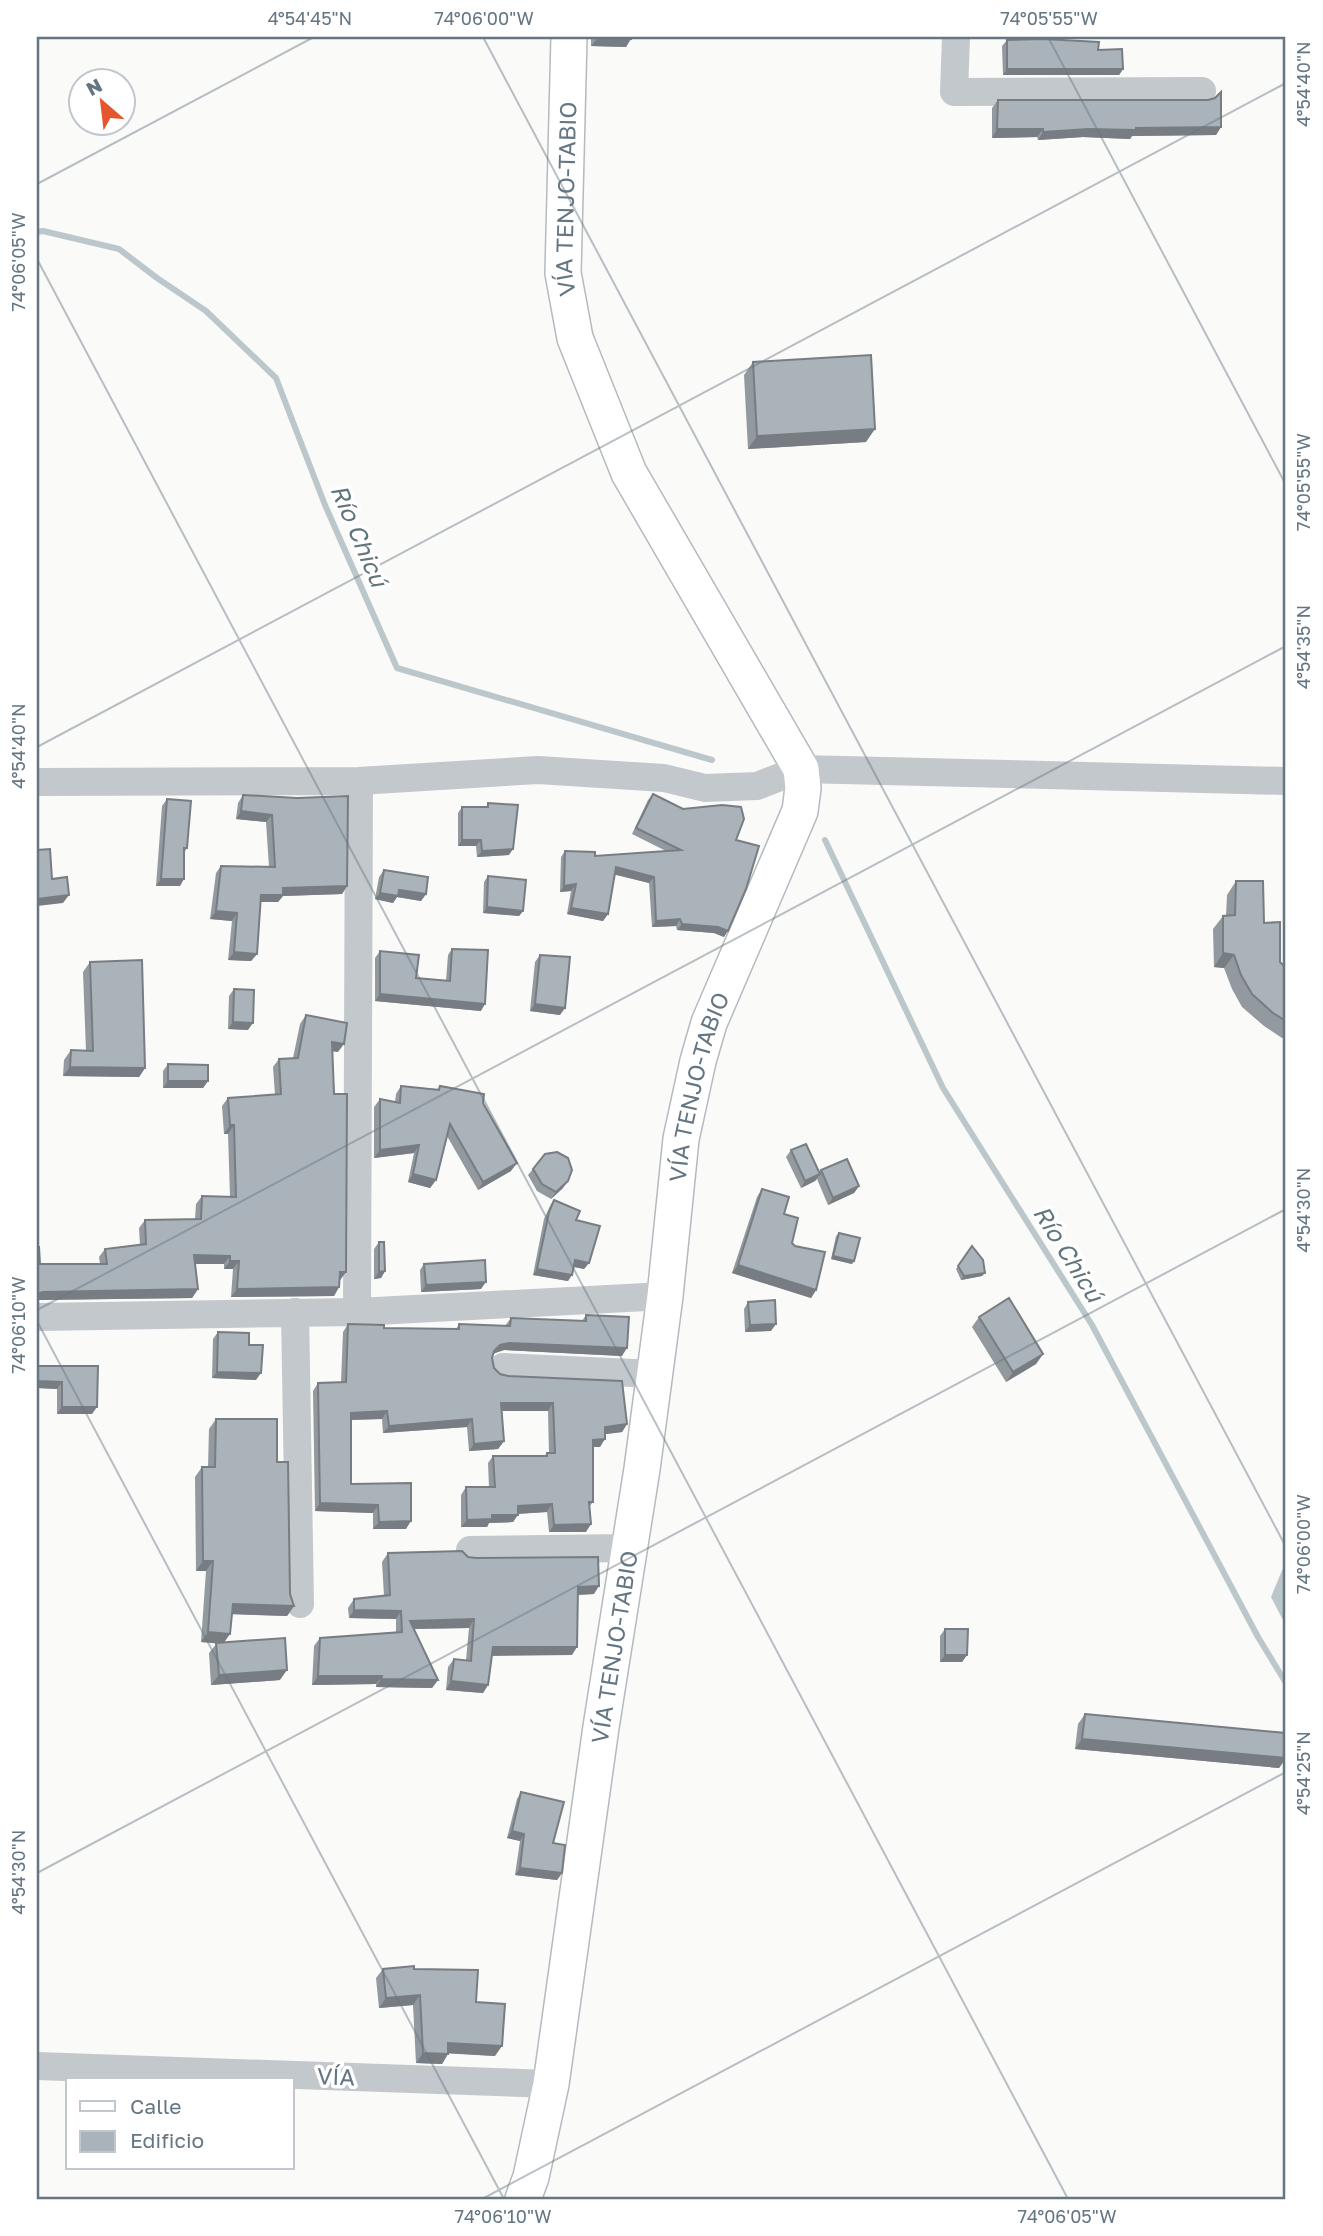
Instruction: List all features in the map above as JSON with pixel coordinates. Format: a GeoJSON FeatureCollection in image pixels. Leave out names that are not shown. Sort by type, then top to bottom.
{"type":"FeatureCollection","features":[{"type":"Feature","properties":{"kind":"main road","name":"VÍA TENJO-TABIO"},"geometry":{"type":"LineString","coordinates":[[523,2199],[531,2177],[551,2084],[601,1727],[655,1374],[681,1139],[698,1061],[722,990],[800,811],[803,788],[801,769],[629,473],[575,338],[563,273],[569,37]]}},
{"type":"Feature","properties":{"kind":"street"},"geometry":{"type":"LineString","coordinates":[[956,37],[954,92],[1202,91]]}},
{"type":"Feature","properties":{"kind":"street"},"geometry":{"type":"LineString","coordinates":[[37,782],[359,781],[538,770],[664,778],[705,788],[757,786],[801,769],[1286,780]]}},
{"type":"Feature","properties":{"kind":"street"},"geometry":{"type":"LineString","coordinates":[[357,1312],[359,781]]}},
{"type":"Feature","properties":{"kind":"street"},"geometry":{"type":"LineString","coordinates":[[37,1317],[357,1312],[665,1296]]}},
{"type":"Feature","properties":{"kind":"street"},"geometry":{"type":"LineString","coordinates":[[295,1312],[300,1604]]}},
{"type":"Feature","properties":{"kind":"street"},"geometry":{"type":"LineString","coordinates":[[503,1367],[655,1374]]}},
{"type":"Feature","properties":{"kind":"street"},"geometry":{"type":"LineString","coordinates":[[470,1550],[629,1548]]}},
{"type":"Feature","properties":{"kind":"street","name":"VÍA"},"geometry":{"type":"LineString","coordinates":[[37,2066],[551,2084]]}},
{"type":"Feature","properties":{"kind":"shaded area"},"geometry":{"type":"Polygon","coordinates":[[[1286,1561],[1286,1626],[1271,1597],[1286,1561]]]}},
{"type":"Feature","properties":{"kind":"building"},"geometry":{"type":"Polygon","coordinates":[[[631,37],[631,39],[597,39],[631,37]]]}},
{"type":"Feature","properties":{"kind":"building"},"geometry":{"type":"Polygon","coordinates":[[[1007,40],[1099,42],[1098,50],[1122,49],[1123,69],[1007,69],[1007,40]]]}},
{"type":"Feature","properties":{"kind":"building"},"geometry":{"type":"Polygon","coordinates":[[[1221,92],[1221,127],[1043,132],[1043,129],[997,129],[998,100],[1208,100],[1221,92]]]}},
{"type":"Feature","properties":{"kind":"building"},"geometry":{"type":"Polygon","coordinates":[[[871,355],[875,429],[757,436],[753,362],[871,355]]]}},
{"type":"Feature","properties":{"kind":"building"},"geometry":{"type":"Polygon","coordinates":[[[653,794],[683,809],[722,805],[741,807],[744,819],[736,840],[759,846],[746,889],[728,931],[718,927],[682,924],[680,919],[656,921],[654,877],[616,867],[608,914],[571,908],[576,884],[564,886],[565,851],[595,852],[595,856],[681,850],[636,828],[653,794]]]}},
{"type":"Feature","properties":{"kind":"building"},"geometry":{"type":"Polygon","coordinates":[[[243,795],[297,798],[348,796],[347,886],[283,888],[283,895],[261,895],[257,954],[234,952],[237,913],[216,911],[221,866],[275,867],[272,815],[241,811],[243,795]]]}},
{"type":"Feature","properties":{"kind":"building"},"geometry":{"type":"Polygon","coordinates":[[[167,799],[191,801],[187,848],[184,848],[184,879],[161,879],[167,799]]]}},
{"type":"Feature","properties":{"kind":"building"},"geometry":{"type":"Polygon","coordinates":[[[488,803],[518,805],[513,849],[482,851],[481,840],[462,840],[462,807],[488,807],[488,803]]]}},
{"type":"Feature","properties":{"kind":"building"},"geometry":{"type":"Polygon","coordinates":[[[50,849],[52,879],[67,877],[69,895],[37,899],[37,850],[50,849]]]}},
{"type":"Feature","properties":{"kind":"building"},"geometry":{"type":"Polygon","coordinates":[[[384,870],[428,877],[426,894],[399,890],[398,896],[380,893],[384,870]]]}},
{"type":"Feature","properties":{"kind":"building"},"geometry":{"type":"Polygon","coordinates":[[[488,876],[526,880],[523,911],[487,907],[488,876]]]}},
{"type":"Feature","properties":{"kind":"building"},"geometry":{"type":"Polygon","coordinates":[[[1236,881],[1263,881],[1264,923],[1280,922],[1280,962],[1286,968],[1286,1021],[1252,994],[1234,955],[1223,953],[1223,916],[1235,915],[1236,881]]]}},
{"type":"Feature","properties":{"kind":"building"},"geometry":{"type":"Polygon","coordinates":[[[452,949],[488,950],[485,1004],[380,994],[380,951],[419,955],[416,978],[450,981],[452,949]]]}},
{"type":"Feature","properties":{"kind":"building"},"geometry":{"type":"Polygon","coordinates":[[[540,955],[570,957],[565,1008],[535,1004],[540,955]]]}},
{"type":"Feature","properties":{"kind":"building"},"geometry":{"type":"Polygon","coordinates":[[[142,960],[145,1068],[70,1067],[71,1050],[93,1051],[90,962],[142,960]]]}},
{"type":"Feature","properties":{"kind":"building"},"geometry":{"type":"Polygon","coordinates":[[[234,989],[254,990],[253,1023],[233,1022],[234,989]]]}},
{"type":"Feature","properties":{"kind":"building"},"geometry":{"type":"Polygon","coordinates":[[[306,1015],[347,1023],[344,1044],[332,1042],[334,1094],[347,1094],[346,1272],[340,1272],[339,1287],[237,1289],[239,1261],[230,1261],[230,1256],[194,1255],[198,1289],[37,1294],[37,1247],[40,1264],[107,1264],[105,1249],[146,1244],[145,1220],[201,1219],[202,1196],[236,1197],[234,1125],[230,1125],[228,1098],[281,1094],[279,1059],[298,1058],[306,1015]]]}},
{"type":"Feature","properties":{"kind":"building"},"geometry":{"type":"Polygon","coordinates":[[[168,1064],[208,1065],[208,1081],[168,1081],[168,1064]]]}},
{"type":"Feature","properties":{"kind":"building"},"geometry":{"type":"Polygon","coordinates":[[[401,1086],[439,1090],[440,1086],[484,1094],[483,1103],[517,1163],[483,1182],[450,1124],[436,1180],[413,1174],[419,1145],[380,1150],[380,1099],[400,1103],[401,1086]]]}},
{"type":"Feature","properties":{"kind":"building"},"geometry":{"type":"Polygon","coordinates":[[[806,1144],[820,1174],[805,1181],[791,1150],[806,1144]]]}},
{"type":"Feature","properties":{"kind":"building"},"geometry":{"type":"Polygon","coordinates":[[[557,1152],[568,1158],[572,1170],[568,1181],[556,1192],[542,1184],[533,1169],[545,1154],[557,1152]]]}},
{"type":"Feature","properties":{"kind":"building"},"geometry":{"type":"Polygon","coordinates":[[[847,1159],[859,1186],[833,1198],[821,1170],[847,1159]]]}},
{"type":"Feature","properties":{"kind":"building"},"geometry":{"type":"Polygon","coordinates":[[[762,1189],[789,1197],[784,1214],[798,1218],[792,1243],[795,1246],[825,1252],[816,1290],[738,1265],[762,1189]]]}},
{"type":"Feature","properties":{"kind":"building"},"geometry":{"type":"Polygon","coordinates":[[[554,1200],[580,1211],[576,1220],[600,1226],[589,1263],[575,1260],[572,1275],[537,1269],[554,1200]]]}},
{"type":"Feature","properties":{"kind":"building"},"geometry":{"type":"Polygon","coordinates":[[[839,1233],[860,1238],[854,1261],[833,1256],[839,1233]]]}},
{"type":"Feature","properties":{"kind":"building"},"geometry":{"type":"Polygon","coordinates":[[[379,1242],[384,1242],[385,1271],[379,1272],[379,1242]]]}},
{"type":"Feature","properties":{"kind":"building"},"geometry":{"type":"Polygon","coordinates":[[[972,1246],[983,1260],[985,1273],[964,1276],[958,1266],[972,1246]]]}},
{"type":"Feature","properties":{"kind":"building"},"geometry":{"type":"Polygon","coordinates":[[[485,1260],[486,1282],[426,1285],[424,1264],[485,1260]]]}},
{"type":"Feature","properties":{"kind":"building"},"geometry":{"type":"Polygon","coordinates":[[[1009,1298],[1043,1354],[1013,1372],[979,1317],[1009,1298]]]}},
{"type":"Feature","properties":{"kind":"building"},"geometry":{"type":"Polygon","coordinates":[[[775,1300],[776,1324],[750,1325],[748,1302],[775,1300]]]}},
{"type":"Feature","properties":{"kind":"building"},"geometry":{"type":"Polygon","coordinates":[[[586,1315],[629,1317],[627,1348],[509,1343],[500,1345],[492,1358],[494,1368],[500,1374],[508,1376],[622,1381],[627,1424],[605,1427],[605,1439],[593,1440],[593,1502],[589,1502],[591,1524],[554,1525],[552,1504],[518,1506],[518,1515],[492,1515],[492,1519],[467,1520],[466,1487],[495,1487],[493,1456],[547,1456],[547,1453],[555,1453],[553,1403],[501,1403],[504,1441],[474,1444],[472,1419],[389,1426],[387,1411],[351,1413],[351,1484],[411,1483],[411,1521],[379,1522],[378,1505],[320,1503],[318,1383],[346,1382],[348,1324],[384,1325],[384,1328],[459,1329],[459,1324],[510,1326],[511,1318],[586,1321],[586,1315]]]}},
{"type":"Feature","properties":{"kind":"building"},"geometry":{"type":"Polygon","coordinates":[[[218,1332],[249,1333],[249,1345],[263,1345],[261,1373],[217,1372],[218,1332]]]}},
{"type":"Feature","properties":{"kind":"building"},"geometry":{"type":"Polygon","coordinates":[[[37,1366],[98,1366],[97,1407],[62,1407],[62,1382],[37,1381],[37,1366]]]}},
{"type":"Feature","properties":{"kind":"building"},"geometry":{"type":"Polygon","coordinates":[[[216,1419],[277,1419],[277,1462],[288,1462],[290,1594],[294,1606],[233,1604],[230,1634],[208,1632],[213,1561],[203,1561],[202,1467],[215,1467],[216,1419]]]}},
{"type":"Feature","properties":{"kind":"building"},"geometry":{"type":"Polygon","coordinates":[[[462,1551],[468,1557],[476,1558],[598,1557],[599,1586],[578,1587],[577,1647],[493,1647],[488,1685],[451,1681],[454,1659],[471,1661],[474,1619],[410,1621],[438,1680],[381,1679],[382,1676],[318,1676],[320,1638],[402,1632],[401,1611],[354,1610],[354,1599],[390,1595],[388,1553],[462,1551]]]}},
{"type":"Feature","properties":{"kind":"building"},"geometry":{"type":"Polygon","coordinates":[[[945,1629],[968,1629],[967,1655],[945,1655],[945,1629]]]}},
{"type":"Feature","properties":{"kind":"building"},"geometry":{"type":"Polygon","coordinates":[[[285,1638],[287,1670],[219,1675],[216,1643],[285,1638]]]}},
{"type":"Feature","properties":{"kind":"building"},"geometry":{"type":"Polygon","coordinates":[[[1085,1714],[1286,1733],[1286,1758],[1082,1739],[1085,1714]]]}},
{"type":"Feature","properties":{"kind":"building"},"geometry":{"type":"Polygon","coordinates":[[[521,1792],[564,1802],[553,1843],[565,1845],[562,1873],[520,1868],[524,1834],[512,1831],[521,1792]]]}},
{"type":"Feature","properties":{"kind":"building"},"geometry":{"type":"Polygon","coordinates":[[[414,1966],[414,1969],[478,1970],[476,2002],[505,2004],[502,2046],[448,2043],[448,2054],[423,2053],[420,1995],[386,1998],[383,1969],[414,1966]]]}},
{"type":"Feature","properties":{"kind":"waterway","name":"Río Chicú"},"geometry":{"type":"LineString","coordinates":[[37,232],[43,231],[119,249],[206,311],[276,378],[325,505],[397,668],[712,760]]}},
{"type":"Feature","properties":{"kind":"waterway","name":"Río Chicú"},"geometry":{"type":"LineString","coordinates":[[825,840],[943,1088],[1092,1325],[1258,1637],[1286,1683]]}}]}
